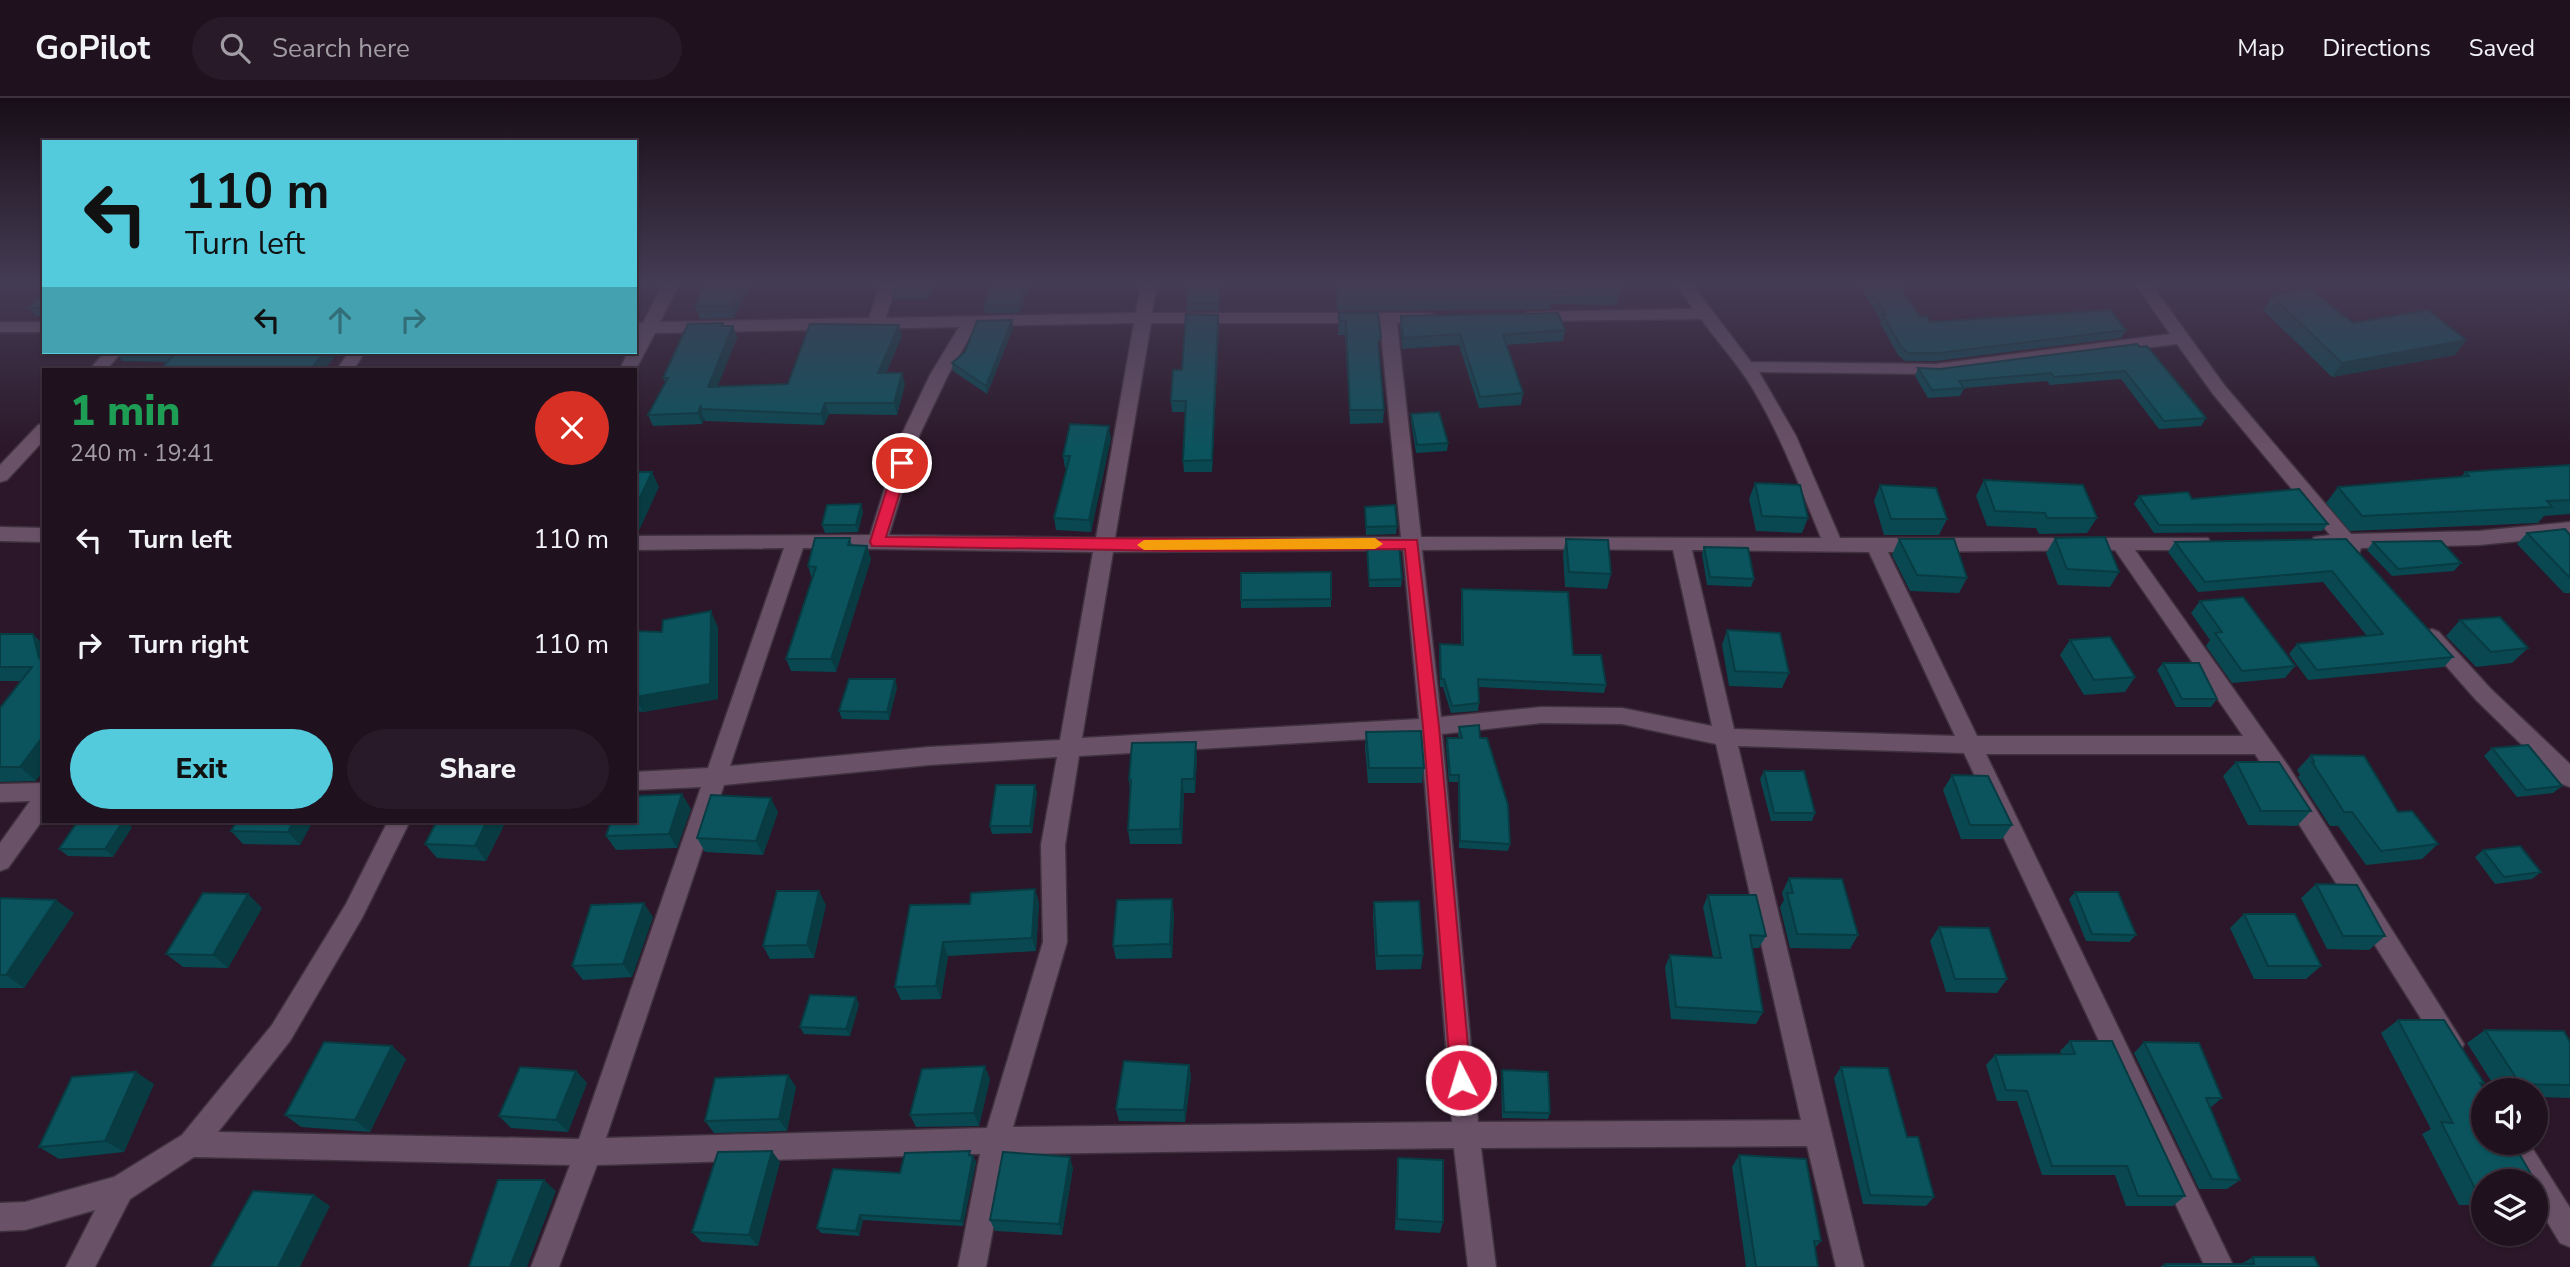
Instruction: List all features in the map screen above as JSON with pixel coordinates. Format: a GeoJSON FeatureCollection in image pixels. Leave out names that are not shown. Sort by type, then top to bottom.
{"type":"FeatureCollection","features":[{"type":"Feature","properties":{"kind":"street"},"geometry":{"type":"LineString","coordinates":[[877,542],[910,436],[939,375],[960,339]]}},
{"type":"Feature","properties":{"kind":"street"},"geometry":{"type":"LineString","coordinates":[[972,1267],[996,1141],[1055,942],[1053,845],[1072,749],[1140,339]]}},
{"type":"Feature","properties":{"kind":"street"},"geometry":{"type":"LineString","coordinates":[[1390,339],[1431,727],[1466,1135],[1482,1267]]}},
{"type":"Feature","properties":{"kind":"street"},"geometry":{"type":"LineString","coordinates":[[1723,339],[1747,367],[1769,401],[1833,544]]}},
{"type":"Feature","properties":{"kind":"street"},"geometry":{"type":"LineString","coordinates":[[1747,367],[1936,369],[2177,339]]}},
{"type":"Feature","properties":{"kind":"street"},"geometry":{"type":"LineString","coordinates":[[2181,339],[2220,390],[2364,562]]}},
{"type":"Feature","properties":{"kind":"street"},"geometry":{"type":"LineString","coordinates":[[99,368],[112,354]]}},
{"type":"Feature","properties":{"kind":"street"},"geometry":{"type":"LineString","coordinates":[[0,477],[42,431]]}},
{"type":"Feature","properties":{"kind":"street"},"geometry":{"type":"LineString","coordinates":[[2307,542],[2566,533]]}},
{"type":"Feature","properties":{"kind":"street"},"geometry":{"type":"LineString","coordinates":[[0,534],[42,535]]}},
{"type":"Feature","properties":{"kind":"street"},"geometry":{"type":"LineString","coordinates":[[545,1267],[587,1152],[713,777],[796,541]]}},
{"type":"Feature","properties":{"kind":"street"},"geometry":{"type":"LineString","coordinates":[[637,543],[2215,543]]}},
{"type":"Feature","properties":{"kind":"street"},"geometry":{"type":"LineString","coordinates":[[2120,543],[2262,745],[2462,1060]]}},
{"type":"Feature","properties":{"kind":"street"},"geometry":{"type":"LineString","coordinates":[[1681,544],[1850,1267]]}},
{"type":"Feature","properties":{"kind":"street"},"geometry":{"type":"LineString","coordinates":[[1875,545],[2101,1011],[2220,1267]]}},
{"type":"Feature","properties":{"kind":"street"},"geometry":{"type":"LineString","coordinates":[[2419,623],[2483,694],[2570,778]]}},
{"type":"Feature","properties":{"kind":"street"},"geometry":{"type":"LineString","coordinates":[[637,781],[713,777],[929,756],[1431,727],[1542,715],[1622,716],[1725,737],[1970,745],[2262,745]]}},
{"type":"Feature","properties":{"kind":"street"},"geometry":{"type":"LineString","coordinates":[[0,793],[42,792]]}},
{"type":"Feature","properties":{"kind":"street"},"geometry":{"type":"LineString","coordinates":[[0,861],[42,803]]}},
{"type":"Feature","properties":{"kind":"street"},"geometry":{"type":"LineString","coordinates":[[0,1217],[25,1216],[120,1189],[191,1144],[281,1033],[354,911],[399,823]]}},
{"type":"Feature","properties":{"kind":"street"},"geometry":{"type":"LineString","coordinates":[[191,1144],[587,1152],[996,1141],[1817,1133]]}},
{"type":"Feature","properties":{"kind":"street"},"geometry":{"type":"LineString","coordinates":[[2521,1155],[2570,1233]]}},
{"type":"Feature","properties":{"kind":"street"},"geometry":{"type":"LineString","coordinates":[[80,1267],[120,1189]]}},
{"type":"Feature","properties":{"kind":"building"},"geometry":{"type":"Polygon","coordinates":[[[681,339],[728,339],[708,387],[788,384],[805,339],[893,339],[878,373],[902,373],[894,403],[825,403],[821,414],[701,409],[701,405],[698,413],[648,415],[668,378],[663,378],[681,339]]]}},
{"type":"Feature","properties":{"kind":"building"},"geometry":{"type":"Polygon","coordinates":[[[970,339],[1005,339],[986,386],[952,363],[965,352],[970,339]]]}},
{"type":"Feature","properties":{"kind":"building"},"geometry":{"type":"Polygon","coordinates":[[[1184,339],[1217,339],[1212,460],[1183,461],[1186,401],[1171,401],[1173,370],[1182,370],[1184,339]]]}},
{"type":"Feature","properties":{"kind":"building"},"geometry":{"type":"Polygon","coordinates":[[[1347,339],[1380,339],[1378,343],[1384,410],[1350,410],[1347,339]]]}},
{"type":"Feature","properties":{"kind":"building"},"geometry":{"type":"Polygon","coordinates":[[[1461,339],[1504,339],[1523,393],[1480,397],[1461,339]]]}},
{"type":"Feature","properties":{"kind":"building"},"geometry":{"type":"Polygon","coordinates":[[[1896,339],[2056,339],[1939,353],[1908,353],[1896,339]]]}},
{"type":"Feature","properties":{"kind":"building"},"geometry":{"type":"Polygon","coordinates":[[[2316,339],[2466,340],[2342,363],[2316,339]]]}},
{"type":"Feature","properties":{"kind":"building"},"geometry":{"type":"Polygon","coordinates":[[[2137,344],[2140,347],[2147,346],[2206,418],[2164,421],[2125,371],[2054,377],[2051,373],[1959,381],[1964,388],[1932,390],[1918,368],[1940,369],[2137,344]]]}},
{"type":"Feature","properties":{"kind":"building"},"geometry":{"type":"Polygon","coordinates":[[[174,354],[322,354],[312,368],[162,368],[174,354]]]}},
{"type":"Feature","properties":{"kind":"building"},"geometry":{"type":"Polygon","coordinates":[[[1439,412],[1448,443],[1417,445],[1411,414],[1439,412]]]}},
{"type":"Feature","properties":{"kind":"building"},"geometry":{"type":"Polygon","coordinates":[[[1070,424],[1109,426],[1089,520],[1054,518],[1070,456],[1063,456],[1070,424]]]}},
{"type":"Feature","properties":{"kind":"building"},"geometry":{"type":"Polygon","coordinates":[[[2570,465],[2570,500],[2547,501],[2552,507],[2362,516],[2338,487],[2469,476],[2465,472],[2570,465]]]}},
{"type":"Feature","properties":{"kind":"building"},"geometry":{"type":"Polygon","coordinates":[[[637,472],[652,472],[637,504],[637,472]]]}},
{"type":"Feature","properties":{"kind":"building"},"geometry":{"type":"Polygon","coordinates":[[[1984,480],[2083,485],[2097,518],[2047,518],[2045,513],[1995,511],[1984,480]]]}},
{"type":"Feature","properties":{"kind":"building"},"geometry":{"type":"Polygon","coordinates":[[[1755,483],[1800,485],[1808,518],[1762,516],[1755,483]]]}},
{"type":"Feature","properties":{"kind":"building"},"geometry":{"type":"Polygon","coordinates":[[[1880,485],[1936,488],[1947,519],[1891,519],[1880,485]]]}},
{"type":"Feature","properties":{"kind":"building"},"geometry":{"type":"Polygon","coordinates":[[[2299,489],[2328,524],[2159,525],[2139,496],[2188,492],[2192,499],[2299,489]]]}},
{"type":"Feature","properties":{"kind":"building"},"geometry":{"type":"Polygon","coordinates":[[[861,504],[856,525],[822,525],[827,505],[861,504]]]}},
{"type":"Feature","properties":{"kind":"building"},"geometry":{"type":"Polygon","coordinates":[[[1395,505],[1397,526],[1366,527],[1365,507],[1395,505]]]}},
{"type":"Feature","properties":{"kind":"building"},"geometry":{"type":"Polygon","coordinates":[[[2565,529],[2570,535],[2570,578],[2527,533],[2565,529]]]}},
{"type":"Feature","properties":{"kind":"building"},"geometry":{"type":"Polygon","coordinates":[[[2105,537],[2119,572],[2067,569],[2055,538],[2105,537]]]}},
{"type":"Feature","properties":{"kind":"building"},"geometry":{"type":"Polygon","coordinates":[[[815,538],[850,538],[848,545],[867,546],[831,659],[786,659],[816,567],[808,566],[815,538]]]}},
{"type":"Feature","properties":{"kind":"building"},"geometry":{"type":"Polygon","coordinates":[[[1566,539],[1608,540],[1611,574],[1569,572],[1566,539]]]}},
{"type":"Feature","properties":{"kind":"building"},"geometry":{"type":"Polygon","coordinates":[[[1899,539],[1954,539],[1967,578],[1917,575],[1899,539]]]}},
{"type":"Feature","properties":{"kind":"building"},"geometry":{"type":"Polygon","coordinates":[[[2346,539],[2453,657],[2317,670],[2297,644],[2383,634],[2332,571],[2205,582],[2175,542],[2346,539]]]}},
{"type":"Feature","properties":{"kind":"building"},"geometry":{"type":"Polygon","coordinates":[[[2441,541],[2461,563],[2398,569],[2373,542],[2441,541]]]}},
{"type":"Feature","properties":{"kind":"building"},"geometry":{"type":"Polygon","coordinates":[[[1367,545],[1399,545],[1402,579],[1369,580],[1367,545]]]}},
{"type":"Feature","properties":{"kind":"building"},"geometry":{"type":"Polygon","coordinates":[[[1704,547],[1748,548],[1754,579],[1710,577],[1704,547]]]}},
{"type":"Feature","properties":{"kind":"building"},"geometry":{"type":"Polygon","coordinates":[[[1331,572],[1331,599],[1241,600],[1241,573],[1331,572]]]}},
{"type":"Feature","properties":{"kind":"building"},"geometry":{"type":"Polygon","coordinates":[[[1462,589],[1568,592],[1573,655],[1601,655],[1606,685],[1478,679],[1479,703],[1452,706],[1444,679],[1441,679],[1440,644],[1463,645],[1462,589]]]}},
{"type":"Feature","properties":{"kind":"building"},"geometry":{"type":"Polygon","coordinates":[[[2243,597],[2295,666],[2242,671],[2215,633],[2222,632],[2200,601],[2243,597]]]}},
{"type":"Feature","properties":{"kind":"building"},"geometry":{"type":"Polygon","coordinates":[[[711,611],[710,684],[637,697],[637,631],[662,632],[663,620],[711,611]]]}},
{"type":"Feature","properties":{"kind":"building"},"geometry":{"type":"Polygon","coordinates":[[[2500,617],[2528,648],[2491,652],[2460,620],[2500,617]]]}},
{"type":"Feature","properties":{"kind":"building"},"geometry":{"type":"Polygon","coordinates":[[[1727,630],[1780,633],[1789,673],[1735,671],[1727,630]]]}},
{"type":"Feature","properties":{"kind":"building"},"geometry":{"type":"Polygon","coordinates":[[[0,634],[33,634],[39,658],[42,655],[42,738],[20,767],[0,767],[0,708],[32,667],[0,667],[0,634]]]}},
{"type":"Feature","properties":{"kind":"building"},"geometry":{"type":"Polygon","coordinates":[[[2110,637],[2135,677],[2094,680],[2070,640],[2110,637]]]}},
{"type":"Feature","properties":{"kind":"building"},"geometry":{"type":"Polygon","coordinates":[[[2163,663],[2199,663],[2217,699],[2182,699],[2163,663]]]}},
{"type":"Feature","properties":{"kind":"building"},"geometry":{"type":"Polygon","coordinates":[[[849,679],[895,679],[887,712],[839,711],[849,679]]]}},
{"type":"Feature","properties":{"kind":"building"},"geometry":{"type":"Polygon","coordinates":[[[1479,725],[1480,738],[1487,738],[1508,805],[1510,844],[1460,841],[1459,775],[1450,775],[1447,738],[1462,738],[1459,727],[1479,725]]]}},
{"type":"Feature","properties":{"kind":"building"},"geometry":{"type":"Polygon","coordinates":[[[1421,731],[1424,768],[1369,768],[1366,732],[1421,731]]]}},
{"type":"Feature","properties":{"kind":"building"},"geometry":{"type":"Polygon","coordinates":[[[1196,742],[1194,779],[1182,779],[1180,829],[1128,830],[1132,743],[1196,742]]]}},
{"type":"Feature","properties":{"kind":"building"},"geometry":{"type":"Polygon","coordinates":[[[2528,745],[2562,786],[2526,790],[2492,748],[2528,745]]]}},
{"type":"Feature","properties":{"kind":"building"},"geometry":{"type":"Polygon","coordinates":[[[2311,755],[2364,756],[2398,812],[2412,811],[2438,844],[2381,851],[2352,812],[2344,812],[2312,762],[2311,755]]]}},
{"type":"Feature","properties":{"kind":"building"},"geometry":{"type":"Polygon","coordinates":[[[2236,762],[2279,762],[2311,811],[2261,811],[2236,762]]]}},
{"type":"Feature","properties":{"kind":"building"},"geometry":{"type":"Polygon","coordinates":[[[1764,771],[1804,771],[1815,813],[1774,813],[1764,771]]]}},
{"type":"Feature","properties":{"kind":"building"},"geometry":{"type":"Polygon","coordinates":[[[1952,775],[1988,776],[2012,825],[1970,825],[1952,775]]]}},
{"type":"Feature","properties":{"kind":"building"},"geometry":{"type":"Polygon","coordinates":[[[996,785],[1035,785],[1030,826],[990,826],[996,785]]]}},
{"type":"Feature","properties":{"kind":"building"},"geometry":{"type":"Polygon","coordinates":[[[682,794],[669,834],[606,836],[610,823],[637,823],[637,796],[682,794]]]}},
{"type":"Feature","properties":{"kind":"building"},"geometry":{"type":"Polygon","coordinates":[[[711,795],[771,798],[756,841],[697,838],[711,795]]]}},
{"type":"Feature","properties":{"kind":"building"},"geometry":{"type":"Polygon","coordinates":[[[77,823],[122,823],[105,849],[59,849],[77,823]]]}},
{"type":"Feature","properties":{"kind":"building"},"geometry":{"type":"Polygon","coordinates":[[[236,823],[293,823],[288,832],[231,831],[236,823]]]}},
{"type":"Feature","properties":{"kind":"building"},"geometry":{"type":"Polygon","coordinates":[[[436,823],[486,823],[475,846],[425,844],[436,823]]]}},
{"type":"Feature","properties":{"kind":"building"},"geometry":{"type":"Polygon","coordinates":[[[2520,846],[2541,872],[2504,877],[2483,850],[2520,846]]]}},
{"type":"Feature","properties":{"kind":"building"},"geometry":{"type":"Polygon","coordinates":[[[1789,878],[1842,879],[1858,935],[1797,934],[1787,893],[1793,893],[1789,878]]]}},
{"type":"Feature","properties":{"kind":"building"},"geometry":{"type":"Polygon","coordinates":[[[2316,884],[2357,885],[2385,936],[2343,936],[2316,884]]]}},
{"type":"Feature","properties":{"kind":"building"},"geometry":{"type":"Polygon","coordinates":[[[1035,889],[1032,938],[943,942],[936,986],[895,987],[910,905],[970,904],[971,893],[1035,889]]]}},
{"type":"Feature","properties":{"kind":"building"},"geometry":{"type":"Polygon","coordinates":[[[777,891],[819,891],[807,945],[763,946],[777,891]]]}},
{"type":"Feature","properties":{"kind":"building"},"geometry":{"type":"Polygon","coordinates":[[[2075,892],[2118,892],[2136,935],[2092,934],[2075,892]]]}},
{"type":"Feature","properties":{"kind":"building"},"geometry":{"type":"Polygon","coordinates":[[[203,893],[248,894],[213,955],[166,954],[203,893]]]}},
{"type":"Feature","properties":{"kind":"building"},"geometry":{"type":"Polygon","coordinates":[[[1708,895],[1756,895],[1766,936],[1750,935],[1763,1012],[1676,1007],[1670,955],[1721,958],[1708,895]]]}},
{"type":"Feature","properties":{"kind":"building"},"geometry":{"type":"Polygon","coordinates":[[[0,898],[56,900],[6,975],[0,975],[0,898]]]}},
{"type":"Feature","properties":{"kind":"building"},"geometry":{"type":"Polygon","coordinates":[[[1172,899],[1170,944],[1113,946],[1117,900],[1172,899]]]}},
{"type":"Feature","properties":{"kind":"building"},"geometry":{"type":"Polygon","coordinates":[[[1419,901],[1423,955],[1377,956],[1374,902],[1419,901]]]}},
{"type":"Feature","properties":{"kind":"building"},"geometry":{"type":"Polygon","coordinates":[[[644,903],[623,964],[572,966],[591,905],[644,903]]]}},
{"type":"Feature","properties":{"kind":"building"},"geometry":{"type":"Polygon","coordinates":[[[2244,914],[2295,914],[2321,966],[2268,966],[2244,914]]]}},
{"type":"Feature","properties":{"kind":"building"},"geometry":{"type":"Polygon","coordinates":[[[1939,927],[1989,928],[2007,979],[1955,979],[1939,927]]]}},
{"type":"Feature","properties":{"kind":"building"},"geometry":{"type":"Polygon","coordinates":[[[810,995],[856,997],[846,1029],[800,1027],[810,995]]]}},
{"type":"Feature","properties":{"kind":"building"},"geometry":{"type":"Polygon","coordinates":[[[2398,1020],[2444,1020],[2481,1078],[2471,1078],[2471,1155],[2520,1155],[2528,1169],[2471,1169],[2471,1180],[2441,1122],[2453,1123],[2398,1020]]]}},
{"type":"Feature","properties":{"kind":"building"},"geometry":{"type":"Polygon","coordinates":[[[2485,1030],[2564,1031],[2570,1042],[2570,1085],[2548,1085],[2548,1078],[2515,1076],[2485,1030]]]}},
{"type":"Feature","properties":{"kind":"building"},"geometry":{"type":"Polygon","coordinates":[[[2070,1041],[2112,1041],[2185,1196],[2138,1196],[2127,1166],[2052,1166],[2027,1091],[2006,1090],[1995,1055],[2075,1054],[2070,1041]]]}},
{"type":"Feature","properties":{"kind":"building"},"geometry":{"type":"Polygon","coordinates":[[[324,1042],[392,1046],[355,1120],[285,1115],[324,1042]]]}},
{"type":"Feature","properties":{"kind":"building"},"geometry":{"type":"Polygon","coordinates":[[[2144,1042],[2199,1043],[2222,1098],[2206,1098],[2240,1180],[2212,1179],[2144,1042]]]}},
{"type":"Feature","properties":{"kind":"building"},"geometry":{"type":"Polygon","coordinates":[[[1124,1061],[1189,1065],[1184,1110],[1116,1109],[1124,1061]]]}},
{"type":"Feature","properties":{"kind":"building"},"geometry":{"type":"Polygon","coordinates":[[[985,1066],[974,1113],[910,1115],[922,1069],[985,1066]]]}},
{"type":"Feature","properties":{"kind":"building"},"geometry":{"type":"Polygon","coordinates":[[[520,1067],[576,1071],[556,1120],[499,1116],[520,1067]]]}},
{"type":"Feature","properties":{"kind":"building"},"geometry":{"type":"Polygon","coordinates":[[[1841,1067],[1888,1068],[1907,1137],[1918,1137],[1934,1197],[1870,1195],[1841,1067]]]}},
{"type":"Feature","properties":{"kind":"building"},"geometry":{"type":"Polygon","coordinates":[[[1502,1070],[1548,1072],[1550,1113],[1504,1112],[1502,1070]]]}},
{"type":"Feature","properties":{"kind":"building"},"geometry":{"type":"Polygon","coordinates":[[[136,1072],[105,1141],[39,1147],[72,1077],[136,1072]]]}},
{"type":"Feature","properties":{"kind":"building"},"geometry":{"type":"Polygon","coordinates":[[[788,1075],[779,1119],[705,1121],[715,1078],[788,1075]]]}},
{"type":"Feature","properties":{"kind":"building"},"geometry":{"type":"Polygon","coordinates":[[[772,1151],[749,1235],[692,1232],[718,1152],[772,1151]]]}},
{"type":"Feature","properties":{"kind":"building"},"geometry":{"type":"Polygon","coordinates":[[[970,1151],[969,1155],[973,1156],[961,1221],[860,1215],[856,1231],[817,1228],[833,1169],[900,1173],[905,1153],[970,1151]]]}},
{"type":"Feature","properties":{"kind":"building"},"geometry":{"type":"Polygon","coordinates":[[[1003,1152],[1070,1157],[1059,1224],[990,1220],[1003,1152]]]}},
{"type":"Feature","properties":{"kind":"building"},"geometry":{"type":"Polygon","coordinates":[[[1739,1155],[1806,1159],[1821,1241],[1814,1241],[1818,1267],[1756,1267],[1739,1155]]]}},
{"type":"Feature","properties":{"kind":"building"},"geometry":{"type":"Polygon","coordinates":[[[1398,1158],[1443,1160],[1443,1222],[1397,1219],[1398,1158]]]}},
{"type":"Feature","properties":{"kind":"building"},"geometry":{"type":"Polygon","coordinates":[[[498,1180],[544,1180],[510,1267],[469,1267],[498,1180]]]}},
{"type":"Feature","properties":{"kind":"building"},"geometry":{"type":"Polygon","coordinates":[[[253,1191],[314,1195],[278,1267],[211,1267],[253,1191]]]}},
{"type":"Feature","properties":{"kind":"building"},"geometry":{"type":"Polygon","coordinates":[[[2253,1257],[2314,1257],[2319,1267],[2166,1267],[2165,1264],[2254,1264],[2253,1257]]]}},
{"type":"Feature","properties":{"kind":"slow traffic"},"geometry":{"type":"LineString","coordinates":[[1144,545],[1375,544]]}},
{"type":"Feature","properties":{"kind":"route"},"geometry":{"type":"LineString","coordinates":[[902,463],[877,542],[1178,546],[1412,543],[1431,727],[1461,1080]]}}]}
